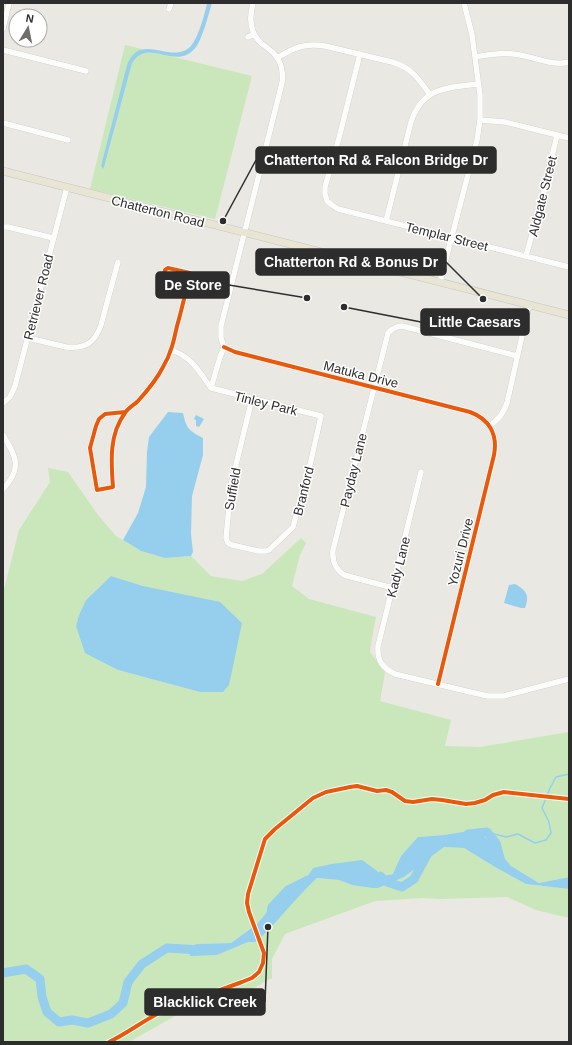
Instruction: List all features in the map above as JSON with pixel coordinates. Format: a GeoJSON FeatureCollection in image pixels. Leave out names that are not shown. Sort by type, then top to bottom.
{"type":"FeatureCollection","features":[{"type":"Feature","properties":{"kind":"main road","name":"Chatterton Road"},"geometry":{"type":"LineString","coordinates":[[3,171],[569,315]]}},
{"type":"Feature","properties":{"kind":"street"},"geometry":{"type":"LineString","coordinates":[[3,29],[9,3]]}},
{"type":"Feature","properties":{"kind":"street"},"geometry":{"type":"LineString","coordinates":[[211,388],[224,347],[221,338],[221,326],[282,83],[282,70],[277,58],[260,42],[254,34],[250,17],[253,3]]}},
{"type":"Feature","properties":{"kind":"street"},"geometry":{"type":"LineString","coordinates":[[440,282],[477,140],[480,120],[478,84],[472,35],[464,3]]}},
{"type":"Feature","properties":{"kind":"street"},"geometry":{"type":"LineString","coordinates":[[248,37],[254,34]]}},
{"type":"Feature","properties":{"kind":"street"},"geometry":{"type":"LineString","coordinates":[[277,58],[288,51],[312,44],[360,54],[397,64],[409,70],[415,74],[430,95]]}},
{"type":"Feature","properties":{"kind":"street"},"geometry":{"type":"LineString","coordinates":[[3,50],[86,71]]}},
{"type":"Feature","properties":{"kind":"street"},"geometry":{"type":"LineString","coordinates":[[475,57],[508,53],[555,63],[569,62]]}},
{"type":"Feature","properties":{"kind":"street","name":"Templar Street"},"geometry":{"type":"LineString","coordinates":[[360,54],[325,187],[327,201],[338,209],[569,267]]}},
{"type":"Feature","properties":{"kind":"street"},"geometry":{"type":"LineString","coordinates":[[386,221],[414,114],[421,103],[430,95],[444,88],[478,84]]}},
{"type":"Feature","properties":{"kind":"street"},"geometry":{"type":"LineString","coordinates":[[480,120],[505,122],[569,138]]}},
{"type":"Feature","properties":{"kind":"street"},"geometry":{"type":"LineString","coordinates":[[3,123],[68,140]]}},
{"type":"Feature","properties":{"kind":"street","name":"Aldgate Street"},"geometry":{"type":"LineString","coordinates":[[526,256],[557,135]]}},
{"type":"Feature","properties":{"kind":"street","name":"Retriever Road"},"geometry":{"type":"LineString","coordinates":[[3,403],[10,397],[15,386],[66,188]]}},
{"type":"Feature","properties":{"kind":"street"},"geometry":{"type":"LineString","coordinates":[[3,227],[53,238]]}},
{"type":"Feature","properties":{"kind":"street"},"geometry":{"type":"LineString","coordinates":[[28,338],[71,348],[81,347],[91,342],[101,325],[118,262]]}},
{"type":"Feature","properties":{"kind":"street"},"geometry":{"type":"LineString","coordinates":[[125,412],[105,414],[99,419],[96,426],[90,448],[98,490],[113,486],[112,444],[117,428],[125,412],[137,402],[150,387],[163,367],[171,350],[186,291],[190,273],[168,268],[164,270],[162,280],[163,284],[186,291]]}},
{"type":"Feature","properties":{"kind":"street"},"geometry":{"type":"LineString","coordinates":[[489,426],[503,413],[507,403],[529,305]]}},
{"type":"Feature","properties":{"kind":"street","name":"Payday Lane"},"geometry":{"type":"LineString","coordinates":[[393,588],[344,575],[333,562],[333,550],[388,333],[393,328],[398,326],[406,327],[517,356]]}},
{"type":"Feature","properties":{"kind":"street","name":"Matuka Drive"},"geometry":{"type":"LineString","coordinates":[[224,347],[235,352],[470,412],[481,418],[489,426]]}},
{"type":"Feature","properties":{"kind":"street"},"geometry":{"type":"LineString","coordinates":[[171,350],[184,356],[193,363],[211,388]]}},
{"type":"Feature","properties":{"kind":"street","name":"Tinley Park"},"geometry":{"type":"LineString","coordinates":[[211,388],[321,416]]}},
{"type":"Feature","properties":{"kind":"street","name":"Suffield"},"geometry":{"type":"LineString","coordinates":[[252,399],[232,485],[226,538],[232,545],[264,552]]}},
{"type":"Feature","properties":{"kind":"street","name":"Branford"},"geometry":{"type":"LineString","coordinates":[[264,552],[269,550],[291,530],[294,525],[321,416]]}},
{"type":"Feature","properties":{"kind":"street","name":"Yozuri Drive"},"geometry":{"type":"LineString","coordinates":[[438,684],[494,455],[495,440],[489,426]]}},
{"type":"Feature","properties":{"kind":"street"},"geometry":{"type":"LineString","coordinates":[[3,435],[12,449],[16,464],[12,478],[3,489]]}},
{"type":"Feature","properties":{"kind":"street","name":"Kady Lane"},"geometry":{"type":"LineString","coordinates":[[421,472],[378,646],[378,654],[381,663],[387,670],[395,674],[438,684]]}},
{"type":"Feature","properties":{"kind":"street"},"geometry":{"type":"LineString","coordinates":[[438,684],[488,696],[504,696],[569,679]]}},
{"type":"Feature","properties":{"kind":"green space"},"geometry":{"type":"Polygon","coordinates":[[[125,45],[252,76],[215,219],[90,189],[125,45]]]}},
{"type":"Feature","properties":{"kind":"green space"},"geometry":{"type":"Polygon","coordinates":[[[48,468],[68,472],[98,515],[116,536],[141,551],[165,558],[191,556],[211,576],[242,581],[262,574],[301,538],[306,543],[300,555],[292,586],[309,599],[376,617],[370,652],[385,672],[380,701],[451,720],[445,746],[480,747],[569,732],[569,877],[539,883],[511,866],[490,841],[444,835],[419,837],[401,856],[394,874],[384,876],[379,871],[313,868],[307,877],[267,912],[257,924],[231,943],[197,944],[217,955],[248,942],[256,942],[303,890],[317,878],[339,880],[352,885],[404,877],[444,847],[464,848],[526,884],[569,889],[569,918],[536,910],[507,897],[441,899],[422,898],[375,901],[285,934],[272,959],[272,978],[248,991],[184,1011],[129,1042],[3,1042],[3,593],[19,530],[50,482],[48,468]],[[111,576],[86,600],[76,626],[118,670],[200,692],[223,692],[143,586],[111,576]]]}},
{"type":"Feature","properties":{"kind":"water"},"geometry":{"type":"Polygon","coordinates":[[[207,3],[212,3],[199,43],[188,54],[180,57],[146,53],[139,56],[132,63],[103,169],[101,166],[127,65],[133,55],[140,50],[148,49],[175,52],[183,51],[191,46],[199,32],[207,3]]]}},
{"type":"Feature","properties":{"kind":"water"},"geometry":{"type":"Polygon","coordinates":[[[168,412],[183,413],[187,426],[194,433],[203,438],[203,455],[192,496],[191,534],[193,552],[191,556],[165,558],[141,551],[123,540],[138,513],[146,487],[149,437],[168,412]]]}},
{"type":"Feature","properties":{"kind":"water"},"geometry":{"type":"Polygon","coordinates":[[[196,415],[204,419],[199,427],[196,426],[196,420],[194,419],[196,415]]]}},
{"type":"Feature","properties":{"kind":"water"},"geometry":{"type":"Polygon","coordinates":[[[111,576],[143,586],[220,602],[242,623],[229,685],[223,692],[200,692],[118,670],[85,653],[76,626],[79,615],[86,600],[111,576]]]}},
{"type":"Feature","properties":{"kind":"water"},"geometry":{"type":"Polygon","coordinates":[[[515,584],[522,588],[526,593],[527,600],[525,608],[504,603],[509,585],[515,584]]]}},
{"type":"Feature","properties":{"kind":"water"},"geometry":{"type":"Polygon","coordinates":[[[475,830],[490,841],[511,866],[539,883],[569,877],[569,889],[526,884],[464,848],[444,847],[404,877],[378,888],[352,885],[339,880],[317,878],[256,942],[248,942],[217,955],[190,956],[188,947],[197,944],[231,943],[257,924],[267,912],[307,877],[313,868],[362,860],[384,876],[393,874],[401,856],[418,837],[475,830]]]}},
{"type":"Feature","properties":{"kind":"waterway"},"geometry":{"type":"LineString","coordinates":[[487,832],[506,837],[518,834],[535,843],[546,840],[551,833],[549,822],[542,808],[556,777],[569,774]]}},
{"type":"Feature","properties":{"kind":"waterway"},"geometry":{"type":"LineString","coordinates":[[468,834],[487,832],[496,843],[501,862]]}},
{"type":"Feature","properties":{"kind":"waterway"},"geometry":{"type":"LineString","coordinates":[[380,876],[387,882],[402,887],[414,879],[428,853]]}},
{"type":"Feature","properties":{"kind":"waterway"},"geometry":{"type":"LineString","coordinates":[[270,918],[272,907],[288,890],[308,880]]}},
{"type":"Feature","properties":{"kind":"waterway"},"geometry":{"type":"LineString","coordinates":[[3,973],[26,969],[40,979],[42,997],[47,1012],[59,1022],[72,1020],[88,1023],[111,1014],[123,1003],[128,982],[142,964],[167,948],[201,950]]}},
{"type":"Feature","properties":{"kind":"cycle path"},"geometry":{"type":"LineString","coordinates":[[125,412],[105,414],[99,419],[96,426],[90,448],[97,490],[113,487],[112,448],[116,430],[126,411],[149,389],[166,362],[172,347],[182,307],[185,293],[187,286],[190,273],[168,268],[165,270],[162,280],[163,284],[186,291]]}},
{"type":"Feature","properties":{"kind":"cycle path"},"geometry":{"type":"LineString","coordinates":[[224,347],[235,352],[470,412],[477,415],[491,428],[495,440],[494,455],[438,684]]}},
{"type":"Feature","properties":{"kind":"cycle path"},"geometry":{"type":"LineString","coordinates":[[109,1042],[163,1011],[252,978],[259,972],[263,963],[264,953],[247,903],[248,894],[265,839],[313,798],[326,792],[357,786],[377,791],[386,790],[392,792],[405,801],[413,802],[432,799],[466,804],[485,800],[493,795],[504,792],[569,799]]}},
{"type":"Feature","properties":{"kind":"place","name":"Chatterton Rd & Falcon Bridge Dr"},"geometry":{"type":"Point","coordinates":[223,221]}},
{"type":"Feature","properties":{"kind":"place","name":"De Store"},"geometry":{"type":"Point","coordinates":[307,298]}},
{"type":"Feature","properties":{"kind":"place","name":"Chatterton Rd & Bonus Dr"},"geometry":{"type":"Point","coordinates":[483,299]}},
{"type":"Feature","properties":{"kind":"place","name":"Little Caesars"},"geometry":{"type":"Point","coordinates":[344,307]}},
{"type":"Feature","properties":{"kind":"place","name":"Blacklick Creek"},"geometry":{"type":"Point","coordinates":[268,927]}}]}
